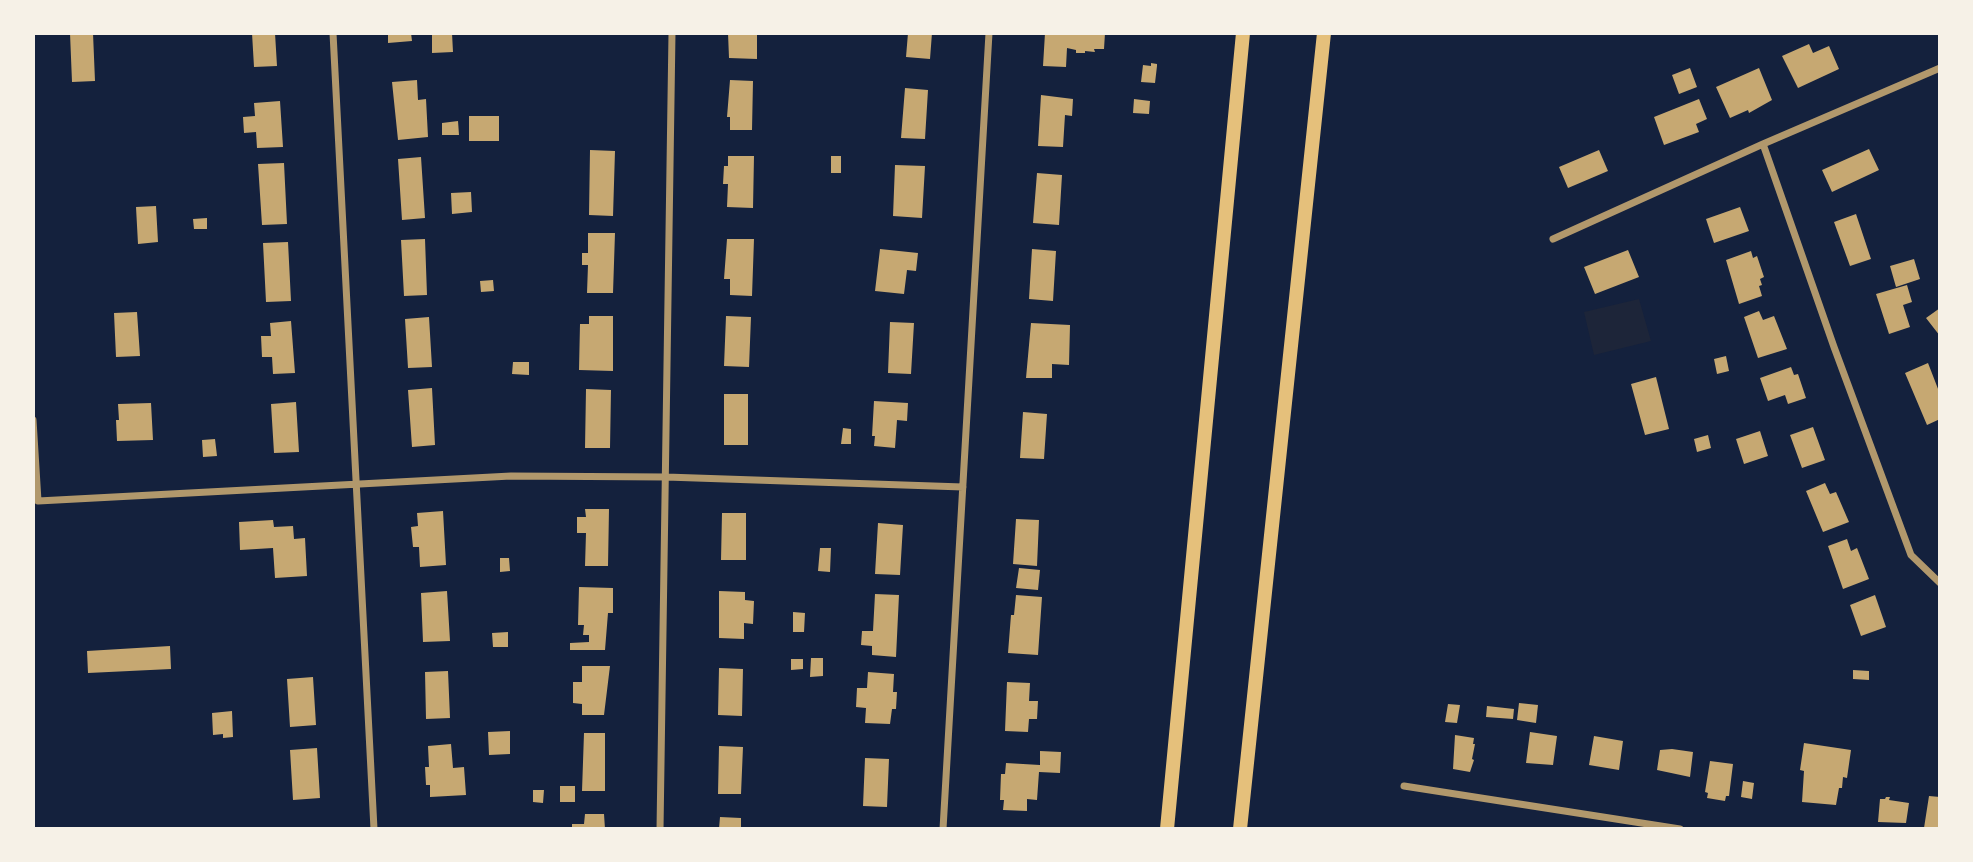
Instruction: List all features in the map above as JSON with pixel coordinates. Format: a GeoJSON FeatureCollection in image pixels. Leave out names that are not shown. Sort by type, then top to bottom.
{"type":"FeatureCollection","features":[{"type":"Feature","properties":{"kind":"highway"},"geometry":{"type":"LineString","coordinates":[[1167,829],[1243,33]]}},
{"type":"Feature","properties":{"kind":"highway"},"geometry":{"type":"LineString","coordinates":[[1240,829],[1324,33]]}},
{"type":"Feature","properties":{"kind":"street"},"geometry":{"type":"LineString","coordinates":[[333,33],[374,829]]}},
{"type":"Feature","properties":{"kind":"street"},"geometry":{"type":"LineString","coordinates":[[660,829],[672,33]]}},
{"type":"Feature","properties":{"kind":"street"},"geometry":{"type":"LineString","coordinates":[[943,829],[989,33]]}},
{"type":"Feature","properties":{"kind":"street"},"geometry":{"type":"LineString","coordinates":[[1553,239],[1940,68]]}},
{"type":"Feature","properties":{"kind":"street"},"geometry":{"type":"LineString","coordinates":[[1763,144],[1911,555],[1940,583]]}},
{"type":"Feature","properties":{"kind":"street"},"geometry":{"type":"LineString","coordinates":[[33,421],[38,501],[511,475],[666,477],[963,487]]}},
{"type":"Feature","properties":{"kind":"street"},"geometry":{"type":"LineString","coordinates":[[1404,786],[1680,829]]}},
{"type":"Feature","properties":{"kind":"shaded area"},"geometry":{"type":"Polygon","coordinates":[[[1639,299],[1651,341],[1594,355],[1584,312],[1639,299]]]}},
{"type":"Feature","properties":{"kind":"building"},"geometry":{"type":"Polygon","coordinates":[[[70,33],[93,33],[95,81],[72,82],[70,33]]]}},
{"type":"Feature","properties":{"kind":"building"},"geometry":{"type":"Polygon","coordinates":[[[252,33],[275,33],[277,66],[254,67],[252,33]]]}},
{"type":"Feature","properties":{"kind":"building"},"geometry":{"type":"Polygon","coordinates":[[[388,33],[411,33],[412,41],[388,43],[388,33]]]}},
{"type":"Feature","properties":{"kind":"building"},"geometry":{"type":"Polygon","coordinates":[[[432,33],[452,33],[453,52],[432,53],[432,33]]]}},
{"type":"Feature","properties":{"kind":"building"},"geometry":{"type":"Polygon","coordinates":[[[728,33],[757,33],[757,59],[729,58],[728,33]]]}},
{"type":"Feature","properties":{"kind":"building"},"geometry":{"type":"Polygon","coordinates":[[[908,33],[932,33],[930,59],[906,57],[908,33]]]}},
{"type":"Feature","properties":{"kind":"building"},"geometry":{"type":"Polygon","coordinates":[[[1045,33],[1105,33],[1104,49],[1076,53],[1076,50],[1067,48],[1066,67],[1043,66],[1045,33]]]}},
{"type":"Feature","properties":{"kind":"building"},"geometry":{"type":"Polygon","coordinates":[[[1809,44],[1813,53],[1829,46],[1839,69],[1798,88],[1782,56],[1809,44]]]}},
{"type":"Feature","properties":{"kind":"building"},"geometry":{"type":"Polygon","coordinates":[[[1151,63],[1157,64],[1155,83],[1141,82],[1143,65],[1151,66],[1151,63]]]}},
{"type":"Feature","properties":{"kind":"building"},"geometry":{"type":"Polygon","coordinates":[[[1690,68],[1697,87],[1679,94],[1672,75],[1690,68]]]}},
{"type":"Feature","properties":{"kind":"building"},"geometry":{"type":"Polygon","coordinates":[[[1759,68],[1772,100],[1749,113],[1748,110],[1730,118],[1716,87],[1759,68]]]}},
{"type":"Feature","properties":{"kind":"building"},"geometry":{"type":"Polygon","coordinates":[[[417,80],[418,100],[426,99],[428,137],[398,140],[392,82],[417,80]]]}},
{"type":"Feature","properties":{"kind":"building"},"geometry":{"type":"Polygon","coordinates":[[[730,80],[753,81],[752,130],[730,130],[730,117],[727,117],[730,80]]]}},
{"type":"Feature","properties":{"kind":"building"},"geometry":{"type":"Polygon","coordinates":[[[905,88],[928,90],[925,139],[901,138],[905,88]]]}},
{"type":"Feature","properties":{"kind":"building"},"geometry":{"type":"Polygon","coordinates":[[[1041,95],[1073,99],[1072,116],[1065,115],[1063,147],[1038,146],[1041,95]]]}},
{"type":"Feature","properties":{"kind":"building"},"geometry":{"type":"Polygon","coordinates":[[[1134,99],[1150,101],[1149,114],[1133,113],[1134,99]]]}},
{"type":"Feature","properties":{"kind":"building"},"geometry":{"type":"Polygon","coordinates":[[[1699,99],[1707,119],[1696,124],[1699,132],[1664,145],[1654,117],[1699,99]]]}},
{"type":"Feature","properties":{"kind":"building"},"geometry":{"type":"Polygon","coordinates":[[[280,101],[283,147],[257,148],[256,132],[244,133],[243,117],[255,116],[254,103],[280,101]]]}},
{"type":"Feature","properties":{"kind":"building"},"geometry":{"type":"Polygon","coordinates":[[[469,116],[499,116],[499,141],[469,141],[469,116]]]}},
{"type":"Feature","properties":{"kind":"building"},"geometry":{"type":"Polygon","coordinates":[[[458,121],[459,135],[442,135],[442,123],[458,121]]]}},
{"type":"Feature","properties":{"kind":"building"},"geometry":{"type":"Polygon","coordinates":[[[1869,149],[1879,170],[1832,192],[1822,170],[1869,149]]]}},
{"type":"Feature","properties":{"kind":"building"},"geometry":{"type":"Polygon","coordinates":[[[590,150],[615,151],[613,216],[589,215],[590,150]]]}},
{"type":"Feature","properties":{"kind":"building"},"geometry":{"type":"Polygon","coordinates":[[[1599,150],[1608,171],[1568,188],[1559,167],[1599,150]]]}},
{"type":"Feature","properties":{"kind":"building"},"geometry":{"type":"Polygon","coordinates":[[[728,156],[754,156],[753,208],[727,207],[728,184],[723,184],[724,166],[728,166],[728,156]]]}},
{"type":"Feature","properties":{"kind":"building"},"geometry":{"type":"Polygon","coordinates":[[[831,156],[841,156],[841,173],[831,173],[831,156]]]}},
{"type":"Feature","properties":{"kind":"building"},"geometry":{"type":"Polygon","coordinates":[[[421,157],[425,218],[402,220],[398,159],[421,157]]]}},
{"type":"Feature","properties":{"kind":"building"},"geometry":{"type":"Polygon","coordinates":[[[284,163],[287,224],[262,225],[258,164],[284,163]]]}},
{"type":"Feature","properties":{"kind":"building"},"geometry":{"type":"Polygon","coordinates":[[[895,165],[925,166],[922,218],[893,216],[895,165]]]}},
{"type":"Feature","properties":{"kind":"building"},"geometry":{"type":"Polygon","coordinates":[[[1037,173],[1062,175],[1059,225],[1033,223],[1037,173]]]}},
{"type":"Feature","properties":{"kind":"building"},"geometry":{"type":"Polygon","coordinates":[[[471,192],[472,212],[452,214],[451,193],[471,192]]]}},
{"type":"Feature","properties":{"kind":"building"},"geometry":{"type":"Polygon","coordinates":[[[156,206],[158,242],[138,244],[136,207],[156,206]]]}},
{"type":"Feature","properties":{"kind":"building"},"geometry":{"type":"Polygon","coordinates":[[[1740,207],[1749,231],[1714,243],[1706,219],[1740,207]]]}},
{"type":"Feature","properties":{"kind":"building"},"geometry":{"type":"Polygon","coordinates":[[[1856,214],[1871,259],[1850,266],[1834,222],[1856,214]]]}},
{"type":"Feature","properties":{"kind":"building"},"geometry":{"type":"Polygon","coordinates":[[[207,218],[207,229],[194,229],[193,219],[207,218]]]}},
{"type":"Feature","properties":{"kind":"building"},"geometry":{"type":"Polygon","coordinates":[[[588,233],[615,233],[613,293],[587,293],[588,265],[582,265],[582,253],[588,253],[588,233]]]}},
{"type":"Feature","properties":{"kind":"building"},"geometry":{"type":"Polygon","coordinates":[[[425,239],[427,295],[404,296],[401,240],[425,239]]]}},
{"type":"Feature","properties":{"kind":"building"},"geometry":{"type":"Polygon","coordinates":[[[727,239],[754,239],[752,296],[730,295],[730,279],[724,279],[727,239]]]}},
{"type":"Feature","properties":{"kind":"building"},"geometry":{"type":"Polygon","coordinates":[[[288,242],[291,301],[266,302],[263,243],[288,242]]]}},
{"type":"Feature","properties":{"kind":"building"},"geometry":{"type":"Polygon","coordinates":[[[880,249],[918,253],[916,271],[907,270],[904,294],[875,291],[880,249]]]}},
{"type":"Feature","properties":{"kind":"building"},"geometry":{"type":"Polygon","coordinates":[[[1032,249],[1056,251],[1053,301],[1029,299],[1032,249]]]}},
{"type":"Feature","properties":{"kind":"building"},"geometry":{"type":"Polygon","coordinates":[[[1628,250],[1639,277],[1595,294],[1584,267],[1628,250]]]}},
{"type":"Feature","properties":{"kind":"building"},"geometry":{"type":"Polygon","coordinates":[[[1751,251],[1753,258],[1757,256],[1764,277],[1760,279],[1762,285],[1759,286],[1762,296],[1739,304],[1726,260],[1751,251]]]}},
{"type":"Feature","properties":{"kind":"building"},"geometry":{"type":"Polygon","coordinates":[[[1914,259],[1920,279],[1896,287],[1890,266],[1914,259]]]}},
{"type":"Feature","properties":{"kind":"building"},"geometry":{"type":"Polygon","coordinates":[[[493,280],[494,291],[481,292],[480,281],[493,280]]]}},
{"type":"Feature","properties":{"kind":"building"},"geometry":{"type":"Polygon","coordinates":[[[1907,285],[1912,302],[1903,305],[1910,327],[1889,334],[1876,294],[1907,285]]]}},
{"type":"Feature","properties":{"kind":"building"},"geometry":{"type":"Polygon","coordinates":[[[1940,308],[1940,336],[1926,318],[1940,308]]]}},
{"type":"Feature","properties":{"kind":"building"},"geometry":{"type":"Polygon","coordinates":[[[1759,311],[1763,320],[1774,316],[1787,349],[1758,358],[1744,317],[1759,311]]]}},
{"type":"Feature","properties":{"kind":"building"},"geometry":{"type":"Polygon","coordinates":[[[137,312],[140,356],[116,357],[114,313],[137,312]]]}},
{"type":"Feature","properties":{"kind":"building"},"geometry":{"type":"Polygon","coordinates":[[[589,316],[613,316],[613,371],[579,370],[580,324],[589,324],[589,316]]]}},
{"type":"Feature","properties":{"kind":"building"},"geometry":{"type":"Polygon","coordinates":[[[726,316],[751,317],[749,367],[724,366],[726,316]]]}},
{"type":"Feature","properties":{"kind":"building"},"geometry":{"type":"Polygon","coordinates":[[[429,317],[432,367],[408,368],[405,319],[429,317]]]}},
{"type":"Feature","properties":{"kind":"building"},"geometry":{"type":"Polygon","coordinates":[[[291,321],[295,373],[273,374],[272,357],[262,357],[261,336],[271,336],[270,323],[291,321]]]}},
{"type":"Feature","properties":{"kind":"building"},"geometry":{"type":"Polygon","coordinates":[[[890,322],[914,323],[911,374],[888,373],[890,322]]]}},
{"type":"Feature","properties":{"kind":"building"},"geometry":{"type":"Polygon","coordinates":[[[1031,323],[1070,325],[1069,365],[1052,364],[1052,378],[1026,378],[1031,323]]]}},
{"type":"Feature","properties":{"kind":"building"},"geometry":{"type":"Polygon","coordinates":[[[1726,356],[1729,371],[1717,374],[1714,359],[1726,356]]]}},
{"type":"Feature","properties":{"kind":"building"},"geometry":{"type":"Polygon","coordinates":[[[513,362],[529,362],[529,375],[512,374],[513,362]]]}},
{"type":"Feature","properties":{"kind":"building"},"geometry":{"type":"Polygon","coordinates":[[[1928,363],[1940,394],[1940,419],[1927,425],[1905,373],[1928,363]]]}},
{"type":"Feature","properties":{"kind":"building"},"geometry":{"type":"Polygon","coordinates":[[[1791,367],[1794,375],[1798,374],[1806,398],[1788,404],[1785,395],[1768,401],[1760,378],[1791,367]]]}},
{"type":"Feature","properties":{"kind":"building"},"geometry":{"type":"Polygon","coordinates":[[[1656,377],[1669,429],[1645,435],[1631,384],[1656,377]]]}},
{"type":"Feature","properties":{"kind":"building"},"geometry":{"type":"Polygon","coordinates":[[[432,388],[435,445],[412,447],[408,390],[432,388]]]}},
{"type":"Feature","properties":{"kind":"building"},"geometry":{"type":"Polygon","coordinates":[[[586,389],[611,390],[610,448],[585,448],[586,389]]]}},
{"type":"Feature","properties":{"kind":"building"},"geometry":{"type":"Polygon","coordinates":[[[724,394],[748,394],[748,445],[724,445],[724,394]]]}},
{"type":"Feature","properties":{"kind":"building"},"geometry":{"type":"Polygon","coordinates":[[[874,401],[908,403],[907,421],[897,420],[895,448],[874,446],[874,401]]]}},
{"type":"Feature","properties":{"kind":"building"},"geometry":{"type":"Polygon","coordinates":[[[296,402],[299,452],[274,453],[271,404],[296,402]]]}},
{"type":"Feature","properties":{"kind":"building"},"geometry":{"type":"Polygon","coordinates":[[[151,403],[153,440],[117,441],[118,404],[151,403]]]}},
{"type":"Feature","properties":{"kind":"building"},"geometry":{"type":"Polygon","coordinates":[[[1023,412],[1047,414],[1044,459],[1020,458],[1023,412]]]}},
{"type":"Feature","properties":{"kind":"building"},"geometry":{"type":"Polygon","coordinates":[[[1813,427],[1825,460],[1802,468],[1790,435],[1813,427]]]}},
{"type":"Feature","properties":{"kind":"building"},"geometry":{"type":"Polygon","coordinates":[[[843,428],[851,429],[851,444],[841,444],[843,428]]]}},
{"type":"Feature","properties":{"kind":"building"},"geometry":{"type":"Polygon","coordinates":[[[1760,431],[1768,456],[1744,464],[1736,439],[1760,431]]]}},
{"type":"Feature","properties":{"kind":"building"},"geometry":{"type":"Polygon","coordinates":[[[1708,435],[1711,448],[1697,452],[1694,439],[1708,435]]]}},
{"type":"Feature","properties":{"kind":"building"},"geometry":{"type":"Polygon","coordinates":[[[215,439],[217,456],[203,457],[202,440],[215,439]]]}},
{"type":"Feature","properties":{"kind":"building"},"geometry":{"type":"Polygon","coordinates":[[[1825,483],[1830,494],[1836,492],[1849,522],[1823,532],[1806,491],[1825,483]]]}},
{"type":"Feature","properties":{"kind":"building"},"geometry":{"type":"Polygon","coordinates":[[[585,509],[609,509],[608,566],[585,566],[586,533],[577,533],[577,517],[586,517],[585,509]]]}},
{"type":"Feature","properties":{"kind":"building"},"geometry":{"type":"Polygon","coordinates":[[[443,511],[446,565],[420,567],[419,547],[413,547],[411,527],[418,526],[417,513],[443,511]]]}},
{"type":"Feature","properties":{"kind":"building"},"geometry":{"type":"Polygon","coordinates":[[[722,513],[746,513],[746,560],[721,560],[722,513]]]}},
{"type":"Feature","properties":{"kind":"building"},"geometry":{"type":"Polygon","coordinates":[[[1016,519],[1039,520],[1037,566],[1013,564],[1016,519]]]}},
{"type":"Feature","properties":{"kind":"building"},"geometry":{"type":"Polygon","coordinates":[[[273,520],[274,527],[293,526],[294,539],[305,538],[307,576],[275,578],[273,548],[240,550],[239,522],[273,520]]]}},
{"type":"Feature","properties":{"kind":"building"},"geometry":{"type":"Polygon","coordinates":[[[878,523],[903,525],[900,575],[875,574],[878,523]]]}},
{"type":"Feature","properties":{"kind":"building"},"geometry":{"type":"Polygon","coordinates":[[[1847,539],[1851,551],[1857,548],[1869,579],[1843,589],[1828,546],[1847,539]]]}},
{"type":"Feature","properties":{"kind":"building"},"geometry":{"type":"Polygon","coordinates":[[[820,548],[831,548],[830,572],[818,571],[820,548]]]}},
{"type":"Feature","properties":{"kind":"building"},"geometry":{"type":"Polygon","coordinates":[[[500,558],[509,558],[510,571],[500,572],[500,558]]]}},
{"type":"Feature","properties":{"kind":"building"},"geometry":{"type":"Polygon","coordinates":[[[1019,568],[1040,570],[1038,590],[1016,588],[1019,568]]]}},
{"type":"Feature","properties":{"kind":"building"},"geometry":{"type":"Polygon","coordinates":[[[579,587],[613,588],[613,613],[608,613],[605,650],[570,650],[570,643],[589,642],[589,635],[583,635],[584,625],[578,625],[579,587]]]}},
{"type":"Feature","properties":{"kind":"building"},"geometry":{"type":"Polygon","coordinates":[[[447,591],[450,641],[423,642],[421,593],[447,591]]]}},
{"type":"Feature","properties":{"kind":"building"},"geometry":{"type":"Polygon","coordinates":[[[719,591],[745,592],[745,600],[754,601],[753,624],[744,623],[744,639],[719,638],[719,591]]]}},
{"type":"Feature","properties":{"kind":"building"},"geometry":{"type":"Polygon","coordinates":[[[875,594],[899,595],[896,657],[872,655],[872,646],[861,645],[862,631],[873,631],[875,594]]]}},
{"type":"Feature","properties":{"kind":"building"},"geometry":{"type":"Polygon","coordinates":[[[1016,595],[1042,597],[1038,655],[1008,653],[1011,615],[1014,615],[1016,595]]]}},
{"type":"Feature","properties":{"kind":"building"},"geometry":{"type":"Polygon","coordinates":[[[1875,595],[1886,627],[1861,636],[1850,605],[1875,595]]]}},
{"type":"Feature","properties":{"kind":"building"},"geometry":{"type":"Polygon","coordinates":[[[793,612],[805,613],[804,632],[793,632],[793,612]]]}},
{"type":"Feature","properties":{"kind":"building"},"geometry":{"type":"Polygon","coordinates":[[[508,632],[508,647],[493,647],[492,633],[508,632]]]}},
{"type":"Feature","properties":{"kind":"building"},"geometry":{"type":"Polygon","coordinates":[[[170,646],[171,669],[88,673],[87,651],[170,646]]]}},
{"type":"Feature","properties":{"kind":"building"},"geometry":{"type":"Polygon","coordinates":[[[811,658],[823,658],[823,676],[810,677],[811,658]]]}},
{"type":"Feature","properties":{"kind":"building"},"geometry":{"type":"Polygon","coordinates":[[[791,659],[803,659],[803,669],[791,670],[791,659]]]}},
{"type":"Feature","properties":{"kind":"building"},"geometry":{"type":"Polygon","coordinates":[[[582,666],[610,666],[604,715],[582,715],[582,704],[573,703],[573,682],[582,682],[582,666]]]}},
{"type":"Feature","properties":{"kind":"building"},"geometry":{"type":"Polygon","coordinates":[[[719,668],[743,669],[742,716],[718,715],[719,668]]]}},
{"type":"Feature","properties":{"kind":"building"},"geometry":{"type":"Polygon","coordinates":[[[1853,670],[1869,671],[1869,680],[1853,679],[1853,670]]]}},
{"type":"Feature","properties":{"kind":"building"},"geometry":{"type":"Polygon","coordinates":[[[448,671],[450,718],[426,719],[425,672],[448,671]]]}},
{"type":"Feature","properties":{"kind":"building"},"geometry":{"type":"Polygon","coordinates":[[[868,672],[894,674],[896,709],[892,709],[890,724],[865,723],[866,708],[856,707],[857,688],[867,688],[868,672]]]}},
{"type":"Feature","properties":{"kind":"building"},"geometry":{"type":"Polygon","coordinates":[[[313,677],[316,725],[290,727],[287,679],[313,677]]]}},
{"type":"Feature","properties":{"kind":"building"},"geometry":{"type":"Polygon","coordinates":[[[1007,682],[1030,683],[1029,701],[1038,701],[1037,719],[1029,719],[1028,732],[1005,731],[1007,682]]]}},
{"type":"Feature","properties":{"kind":"building"},"geometry":{"type":"Polygon","coordinates":[[[1519,703],[1538,705],[1536,723],[1517,720],[1519,703]]]}},
{"type":"Feature","properties":{"kind":"building"},"geometry":{"type":"Polygon","coordinates":[[[1448,704],[1460,705],[1457,723],[1445,722],[1448,704]]]}},
{"type":"Feature","properties":{"kind":"building"},"geometry":{"type":"Polygon","coordinates":[[[1487,706],[1514,709],[1513,719],[1486,717],[1487,706]]]}},
{"type":"Feature","properties":{"kind":"building"},"geometry":{"type":"Polygon","coordinates":[[[232,711],[233,737],[213,735],[212,713],[232,711]]]}},
{"type":"Feature","properties":{"kind":"building"},"geometry":{"type":"Polygon","coordinates":[[[510,731],[510,754],[489,755],[488,732],[510,731]]]}},
{"type":"Feature","properties":{"kind":"building"},"geometry":{"type":"Polygon","coordinates":[[[1530,732],[1557,736],[1553,765],[1526,763],[1530,732]]]}},
{"type":"Feature","properties":{"kind":"building"},"geometry":{"type":"Polygon","coordinates":[[[584,733],[605,733],[605,791],[582,791],[584,733]]]}},
{"type":"Feature","properties":{"kind":"building"},"geometry":{"type":"Polygon","coordinates":[[[1455,735],[1474,738],[1474,760],[1470,772],[1453,769],[1455,735]]]}},
{"type":"Feature","properties":{"kind":"building"},"geometry":{"type":"Polygon","coordinates":[[[1594,736],[1623,741],[1619,770],[1589,765],[1594,736]]]}},
{"type":"Feature","properties":{"kind":"building"},"geometry":{"type":"Polygon","coordinates":[[[1804,743],[1851,750],[1847,778],[1843,777],[1836,805],[1802,802],[1804,771],[1800,770],[1804,743]]]}},
{"type":"Feature","properties":{"kind":"building"},"geometry":{"type":"Polygon","coordinates":[[[451,744],[453,768],[464,767],[466,795],[430,797],[425,767],[429,767],[428,746],[451,744]]]}},
{"type":"Feature","properties":{"kind":"building"},"geometry":{"type":"Polygon","coordinates":[[[719,746],[743,747],[741,794],[718,794],[719,746]]]}},
{"type":"Feature","properties":{"kind":"building"},"geometry":{"type":"Polygon","coordinates":[[[317,748],[320,798],[293,800],[290,750],[317,748]]]}},
{"type":"Feature","properties":{"kind":"building"},"geometry":{"type":"Polygon","coordinates":[[[1660,750],[1693,752],[1690,777],[1657,770],[1660,750]]]}},
{"type":"Feature","properties":{"kind":"building"},"geometry":{"type":"Polygon","coordinates":[[[1040,751],[1061,752],[1060,773],[1039,772],[1037,800],[1027,799],[1027,811],[1003,810],[1004,800],[1000,800],[1001,774],[1005,774],[1006,763],[1040,765],[1040,751]]]}},
{"type":"Feature","properties":{"kind":"building"},"geometry":{"type":"Polygon","coordinates":[[[865,758],[889,759],[887,807],[863,806],[865,758]]]}},
{"type":"Feature","properties":{"kind":"building"},"geometry":{"type":"Polygon","coordinates":[[[1710,761],[1733,764],[1729,796],[1726,796],[1725,801],[1707,798],[1708,793],[1705,792],[1710,761]]]}},
{"type":"Feature","properties":{"kind":"building"},"geometry":{"type":"Polygon","coordinates":[[[1743,781],[1754,783],[1752,799],[1741,797],[1743,781]]]}},
{"type":"Feature","properties":{"kind":"building"},"geometry":{"type":"Polygon","coordinates":[[[560,786],[575,786],[575,802],[560,802],[560,786]]]}},
{"type":"Feature","properties":{"kind":"building"},"geometry":{"type":"Polygon","coordinates":[[[533,790],[544,790],[543,803],[533,802],[533,790]]]}},
{"type":"Feature","properties":{"kind":"building"},"geometry":{"type":"Polygon","coordinates":[[[1929,796],[1940,797],[1940,829],[1924,828],[1929,796]]]}},
{"type":"Feature","properties":{"kind":"building"},"geometry":{"type":"Polygon","coordinates":[[[1890,797],[1889,800],[1909,803],[1906,823],[1878,822],[1880,799],[1890,797]]]}},
{"type":"Feature","properties":{"kind":"building"},"geometry":{"type":"Polygon","coordinates":[[[585,814],[604,814],[605,829],[572,829],[572,824],[584,824],[585,814]]]}},
{"type":"Feature","properties":{"kind":"building"},"geometry":{"type":"Polygon","coordinates":[[[720,817],[741,818],[741,829],[719,829],[720,817]]]}}]}
